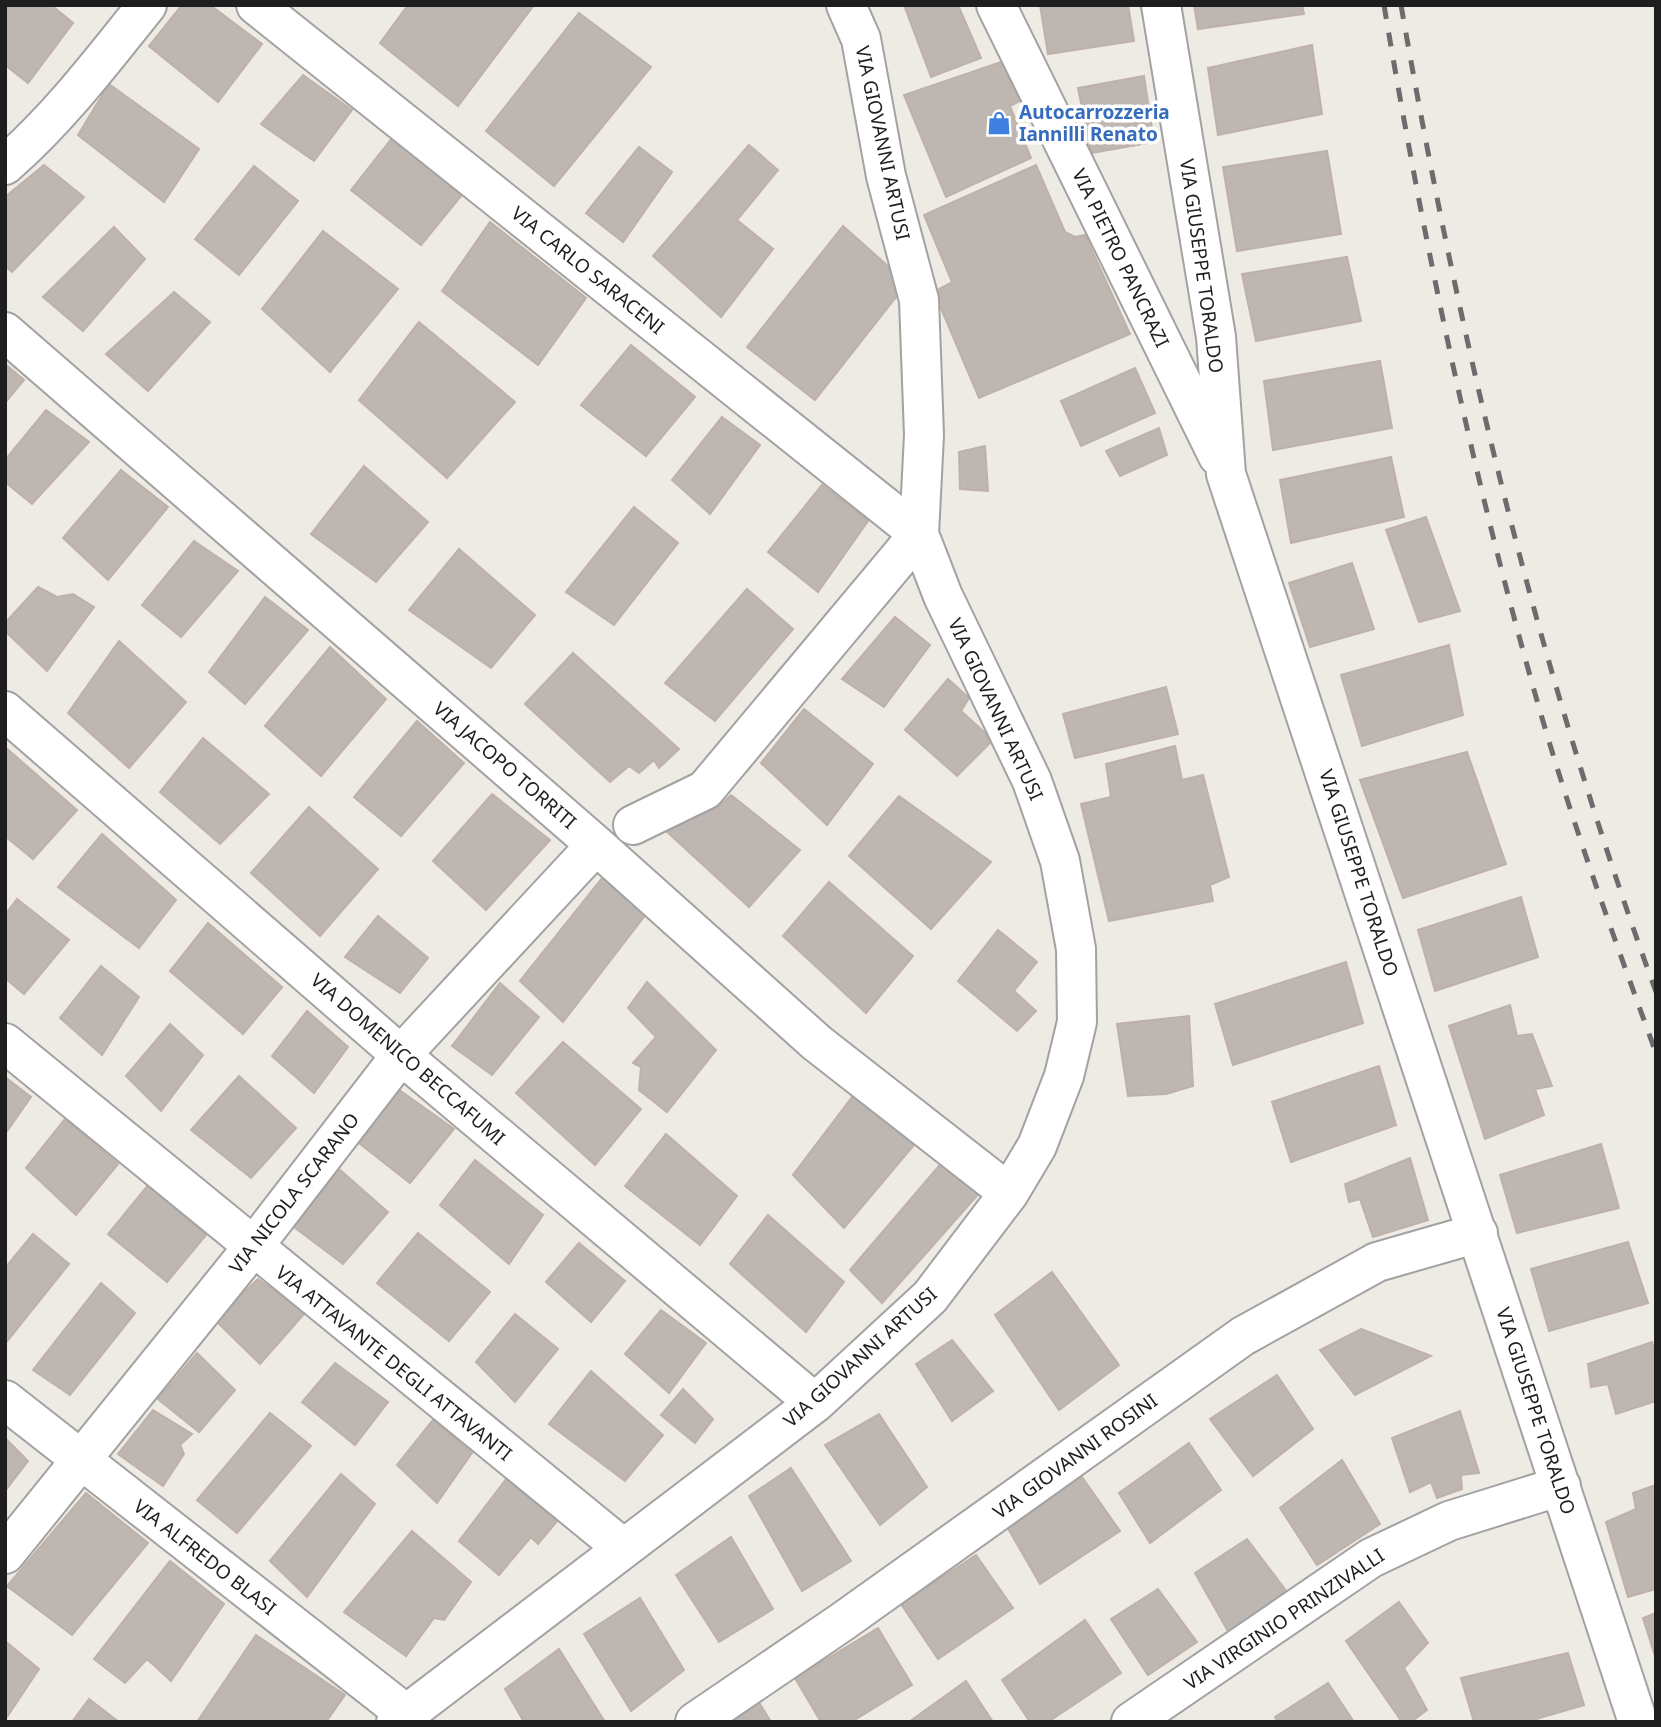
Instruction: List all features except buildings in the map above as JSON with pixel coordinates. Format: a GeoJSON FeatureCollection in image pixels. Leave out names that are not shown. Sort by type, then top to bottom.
{"type":"FeatureCollection","features":[{"type":"Feature","properties":{"kind":"street"},"geometry":{"type":"LineString","coordinates":[[5,165],[30,143],[80,89],[146,5]]}},
{"type":"Feature","properties":{"kind":"street","name":"VIA CARLO SARACENI"},"geometry":{"type":"LineString","coordinates":[[256,5],[919,534]]}},
{"type":"Feature","properties":{"kind":"street","name":"VIA GIOVANNI ARTUSI"},"geometry":{"type":"LineString","coordinates":[[401,1718],[815,1403],[930,1297],[1009,1194],[1037,1146],[1064,1076],[1077,1022],[1076,949],[1059,861],[1032,781],[943,596],[919,534],[924,435],[919,300],[886,176],[861,39],[846,5]]}},
{"type":"Feature","properties":{"kind":"street","name":"VIA PIETRO PANCRAZI"},"geometry":{"type":"LineString","coordinates":[[996,5],[1227,474]]}},
{"type":"Feature","properties":{"kind":"street","name":"VIA GIUSEPPE TORALDO"},"geometry":{"type":"LineString","coordinates":[[1161,5],[1216,337],[1227,474],[1638,1722]]}},
{"type":"Feature","properties":{"kind":"street","name":"VIA JACOPO TORRITI"},"geometry":{"type":"LineString","coordinates":[[5,332],[596,845],[817,1043],[1009,1194]]}},
{"type":"Feature","properties":{"kind":"street"},"geometry":{"type":"LineString","coordinates":[[633,825],[705,790],[919,534]]}},
{"type":"Feature","properties":{"kind":"street","name":"VIA DOMENICO BECCAFUMI"},"geometry":{"type":"LineString","coordinates":[[5,711],[401,1055],[815,1403]]}},
{"type":"Feature","properties":{"kind":"street","name":"VIA NICOLA SCARANO"},"geometry":{"type":"LineString","coordinates":[[5,1555],[253,1247],[401,1055],[596,845]]}},
{"type":"Feature","properties":{"kind":"street","name":"VIA ATTAVANTE DEGLI ATTAVANTI"},"geometry":{"type":"LineString","coordinates":[[5,1042],[622,1548]]}},
{"type":"Feature","properties":{"kind":"street","name":"VIA GIOVANNI ROSINI"},"geometry":{"type":"LineString","coordinates":[[695,1722],[853,1614],[1243,1336],[1377,1262],[1478,1233]]}},
{"type":"Feature","properties":{"kind":"street","name":"VIA ALFREDO BLASI"},"geometry":{"type":"LineString","coordinates":[[5,1401],[401,1718]]}},
{"type":"Feature","properties":{"kind":"street","name":"VIA VIRGINIO PRINZIVALLI"},"geometry":{"type":"LineString","coordinates":[[1131,1722],[1371,1558],[1449,1521],[1561,1486]]}},
{"type":"Feature","properties":{"kind":"railway"},"geometry":{"type":"LineString","coordinates":[[1384,5],[1450,353],[1512,611],[1563,787],[1656,1053]]}},
{"type":"Feature","properties":{"kind":"railway"},"geometry":{"type":"LineString","coordinates":[[1401,5],[1449,257],[1506,504],[1575,749],[1656,992]]}},
{"type":"Feature","properties":{"kind":"place","name":"Autocarrozzeria Iannilli Renato"},"geometry":{"type":"Point","coordinates":[999,123]}}]}
